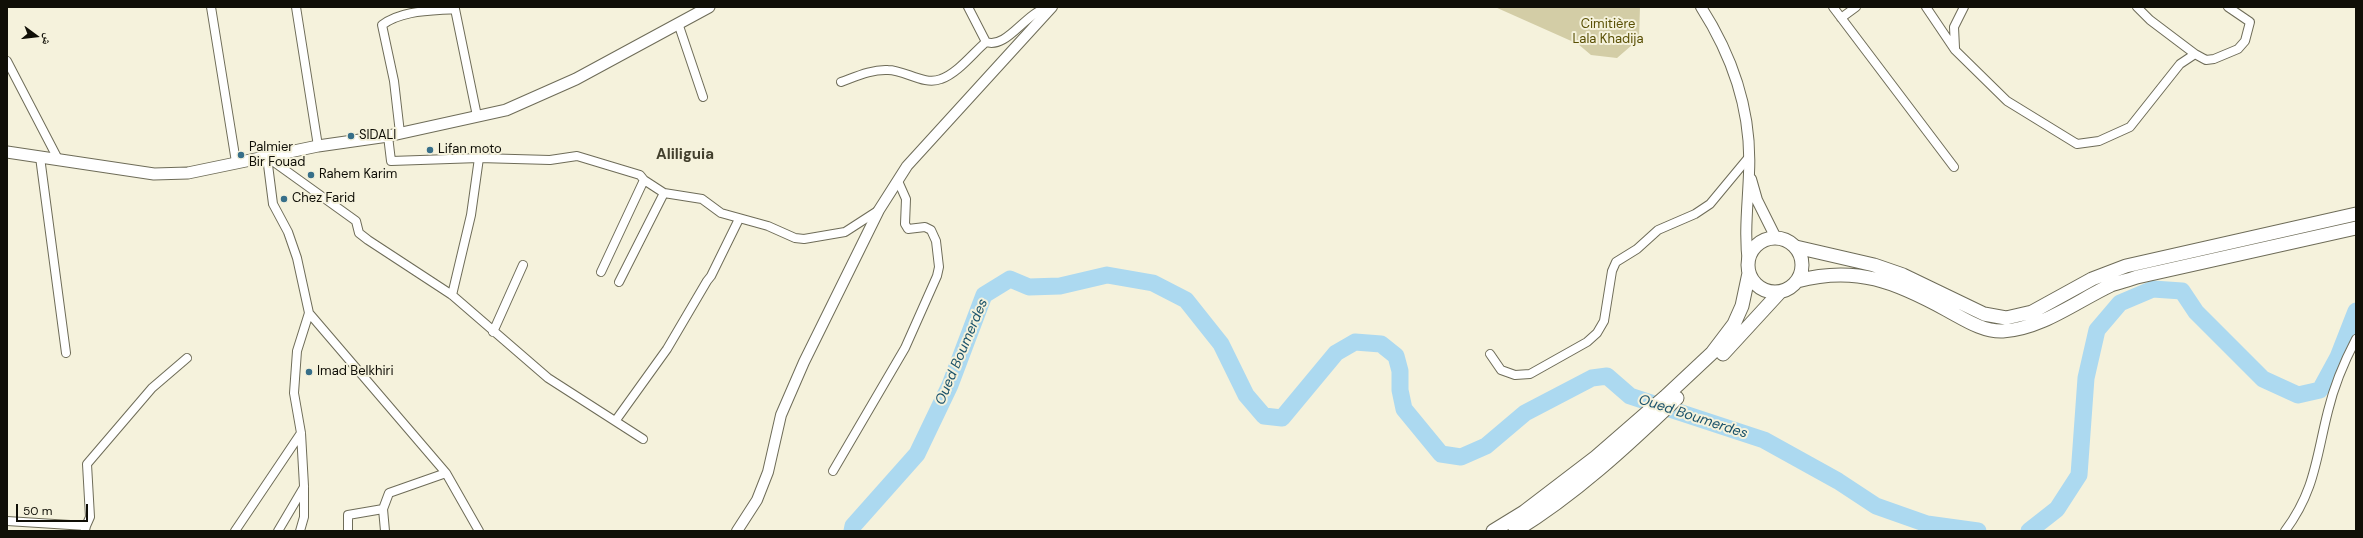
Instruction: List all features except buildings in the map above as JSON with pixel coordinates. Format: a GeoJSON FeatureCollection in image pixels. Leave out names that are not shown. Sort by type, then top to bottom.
{"type":"FeatureCollection","features":[{"type":"Feature","properties":{"kind":"highway"},"geometry":{"type":"LineString","coordinates":[[1515,531],[1547,510],[1590,476],[1669,399],[1728,334],[1742,306],[1750,255],[1760,243],[1776,238],[1783,239],[1796,247],[1874,265],[1903,275],[1984,314],[2006,318],[2032,312],[2092,279],[2142,261],[2356,214]]}},
{"type":"Feature","properties":{"kind":"highway"},"geometry":{"type":"LineString","coordinates":[[1749,268],[1758,286],[1764,290],[1780,292],[1786,290],[1798,281],[1816,276],[1844,274],[1873,277],[1917,293],[1984,328],[2002,331],[2023,328],[2113,285],[2137,277],[2356,228]]}},
{"type":"Feature","properties":{"kind":"highway"},"geometry":{"type":"LineString","coordinates":[[1796,247],[1802,264],[1798,281]]}},
{"type":"Feature","properties":{"kind":"highway"},"geometry":{"type":"LineString","coordinates":[[1669,399],[1723,354],[1780,292]]}},
{"type":"Feature","properties":{"kind":"highway"},"geometry":{"type":"LineString","coordinates":[[1493,531],[1549,494],[1649,419]]}},
{"type":"Feature","properties":{"kind":"main road"},"geometry":{"type":"LineString","coordinates":[[7,152],[154,174],[188,173],[318,146],[388,136],[506,110],[576,79],[709,7]]}},
{"type":"Feature","properties":{"kind":"street"},"geometry":{"type":"LineString","coordinates":[[211,7],[236,162]]}},
{"type":"Feature","properties":{"kind":"street"},"geometry":{"type":"LineString","coordinates":[[296,7],[318,146]]}},
{"type":"Feature","properties":{"kind":"street"},"geometry":{"type":"LineString","coordinates":[[968,7],[986,42],[994,44],[1003,41],[1032,14],[1048,7]]}},
{"type":"Feature","properties":{"kind":"street"},"geometry":{"type":"LineString","coordinates":[[737,531],[757,500],[768,472],[782,415],[804,362],[879,210],[907,166],[940,128],[1052,7]]}},
{"type":"Feature","properties":{"kind":"street"},"geometry":{"type":"LineString","coordinates":[[1701,7],[1724,49],[1744,102],[1749,131],[1749,173],[1746,201],[1749,268]]}},
{"type":"Feature","properties":{"kind":"street"},"geometry":{"type":"LineString","coordinates":[[1833,7],[1954,167]]}},
{"type":"Feature","properties":{"kind":"street"},"geometry":{"type":"LineString","coordinates":[[1841,18],[1856,7]]}},
{"type":"Feature","properties":{"kind":"street"},"geometry":{"type":"LineString","coordinates":[[1926,7],[1955,50],[2007,102],[2077,144],[2099,141],[2130,127],[2180,64],[2195,54]]}},
{"type":"Feature","properties":{"kind":"street"},"geometry":{"type":"LineString","coordinates":[[1955,50],[1954,27],[1964,7]]}},
{"type":"Feature","properties":{"kind":"street"},"geometry":{"type":"LineString","coordinates":[[2137,7],[2150,20],[2195,54],[2206,60],[2214,59],[2238,49],[2245,42],[2250,22],[2228,7]]}},
{"type":"Feature","properties":{"kind":"street"},"geometry":{"type":"LineString","coordinates":[[400,133],[394,81],[382,25],[390,19],[413,12],[455,9],[476,116]]}},
{"type":"Feature","properties":{"kind":"street"},"geometry":{"type":"LineString","coordinates":[[678,23],[703,97]]}},
{"type":"Feature","properties":{"kind":"street"},"geometry":{"type":"LineString","coordinates":[[841,82],[870,72],[888,70],[929,81],[938,80],[948,76],[986,42]]}},
{"type":"Feature","properties":{"kind":"street"},"geometry":{"type":"LineString","coordinates":[[7,61],[58,159]]}},
{"type":"Feature","properties":{"kind":"street"},"geometry":{"type":"LineString","coordinates":[[388,136],[391,161],[479,158],[550,160],[577,156],[640,175],[644,180],[664,193],[702,199],[721,213],[768,226],[795,238],[804,239],[845,232],[879,210]]}},
{"type":"Feature","properties":{"kind":"street"},"geometry":{"type":"LineString","coordinates":[[40,157],[66,353]]}},
{"type":"Feature","properties":{"kind":"street"},"geometry":{"type":"LineString","coordinates":[[267,157],[356,221],[359,233],[368,240],[452,295],[548,378],[616,420],[643,439]]}},
{"type":"Feature","properties":{"kind":"street"},"geometry":{"type":"LineString","coordinates":[[267,157],[273,204],[288,232],[297,258],[309,312],[446,473],[480,531]]}},
{"type":"Feature","properties":{"kind":"street"},"geometry":{"type":"LineString","coordinates":[[1490,354],[1501,370],[1522,376],[1530,374],[1593,338],[1604,321],[1612,271],[1616,262],[1637,249],[1662,227],[1695,214],[1707,206],[1749,157]]}},
{"type":"Feature","properties":{"kind":"street"},"geometry":{"type":"LineString","coordinates":[[452,295],[471,215],[479,158]]}},
{"type":"Feature","properties":{"kind":"street"},"geometry":{"type":"LineString","coordinates":[[1749,173],[1757,200],[1776,238]]}},
{"type":"Feature","properties":{"kind":"street"},"geometry":{"type":"LineString","coordinates":[[601,272],[644,180]]}},
{"type":"Feature","properties":{"kind":"street"},"geometry":{"type":"LineString","coordinates":[[833,471],[905,348],[939,267],[936,241],[931,230],[925,228],[908,229],[905,224],[906,199],[898,181]]}},
{"type":"Feature","properties":{"kind":"street"},"geometry":{"type":"LineString","coordinates":[[619,282],[664,193]]}},
{"type":"Feature","properties":{"kind":"street"},"geometry":{"type":"LineString","coordinates":[[616,420],[667,349],[711,276],[739,219]]}},
{"type":"Feature","properties":{"kind":"street"},"geometry":{"type":"LineString","coordinates":[[493,332],[523,265]]}},
{"type":"Feature","properties":{"kind":"street"},"geometry":{"type":"LineString","coordinates":[[300,531],[304,517],[304,486],[301,432],[294,393],[296,358],[309,312]]}},
{"type":"Feature","properties":{"kind":"street"},"geometry":{"type":"LineString","coordinates":[[2285,531],[2301,507],[2310,488],[2334,391],[2356,340]]}},
{"type":"Feature","properties":{"kind":"street"},"geometry":{"type":"LineString","coordinates":[[7,521],[85,528],[90,517],[87,464],[152,388],[187,358]]}},
{"type":"Feature","properties":{"kind":"street"},"geometry":{"type":"LineString","coordinates":[[235,531],[301,432]]}},
{"type":"Feature","properties":{"kind":"street"},"geometry":{"type":"LineString","coordinates":[[385,531],[383,509],[389,493],[446,473]]}},
{"type":"Feature","properties":{"kind":"street"},"geometry":{"type":"LineString","coordinates":[[278,531],[304,486]]}},
{"type":"Feature","properties":{"kind":"street"},"geometry":{"type":"LineString","coordinates":[[348,531],[348,516],[383,509]]}},
{"type":"Feature","properties":{"kind":"green space","name":"Cimitière Lala Khadija"},"geometry":{"type":"Polygon","coordinates":[[[1495,7],[1640,7],[1639,39],[1617,58],[1591,55],[1578,44],[1495,7]]]}},
{"type":"Feature","properties":{"kind":"waterway","name":"Oued Boumerdes"},"geometry":{"type":"LineString","coordinates":[[852,531],[853,526],[917,454],[950,385],[984,295],[1010,279],[1029,287],[1060,286],[1107,275],[1153,283],[1186,300],[1221,344],[1246,395],[1264,416],[1282,418],[1336,353],[1355,342],[1381,344],[1396,356],[1400,371],[1400,390],[1404,409],[1441,454],[1461,457],[1486,446],[1525,413],[1592,378],[1607,376],[1630,396],[1764,440],[1838,481],[1876,506],[1927,524],[1978,531]]}},
{"type":"Feature","properties":{"kind":"waterway","name":"Oued Boumerdes"},"geometry":{"type":"LineString","coordinates":[[2029,531],[2057,509],[2079,475],[2086,378],[2097,330],[2120,303],[2153,289],[2182,291],[2196,312],[2263,379],[2298,395],[2320,390],[2338,357],[2356,311]]}},
{"type":"Feature","properties":{"kind":"place","name":"SIDALI"},"geometry":{"type":"Point","coordinates":[351,136]}},
{"type":"Feature","properties":{"kind":"place","name":"Lifan moto"},"geometry":{"type":"Point","coordinates":[430,150]}},
{"type":"Feature","properties":{"kind":"place","name":"Palmier Bir Fouad"},"geometry":{"type":"Point","coordinates":[241,155]}},
{"type":"Feature","properties":{"kind":"place","name":"Rahem Karim"},"geometry":{"type":"Point","coordinates":[311,175]}},
{"type":"Feature","properties":{"kind":"place","name":"Chez Farid"},"geometry":{"type":"Point","coordinates":[284,199]}},
{"type":"Feature","properties":{"kind":"place","name":"Imad Belkhiri"},"geometry":{"type":"Point","coordinates":[309,372]}},
{"type":"Feature","properties":{"kind":"district","name":"Aliliguia"},"geometry":{"type":"Point","coordinates":[685,155]}}]}
